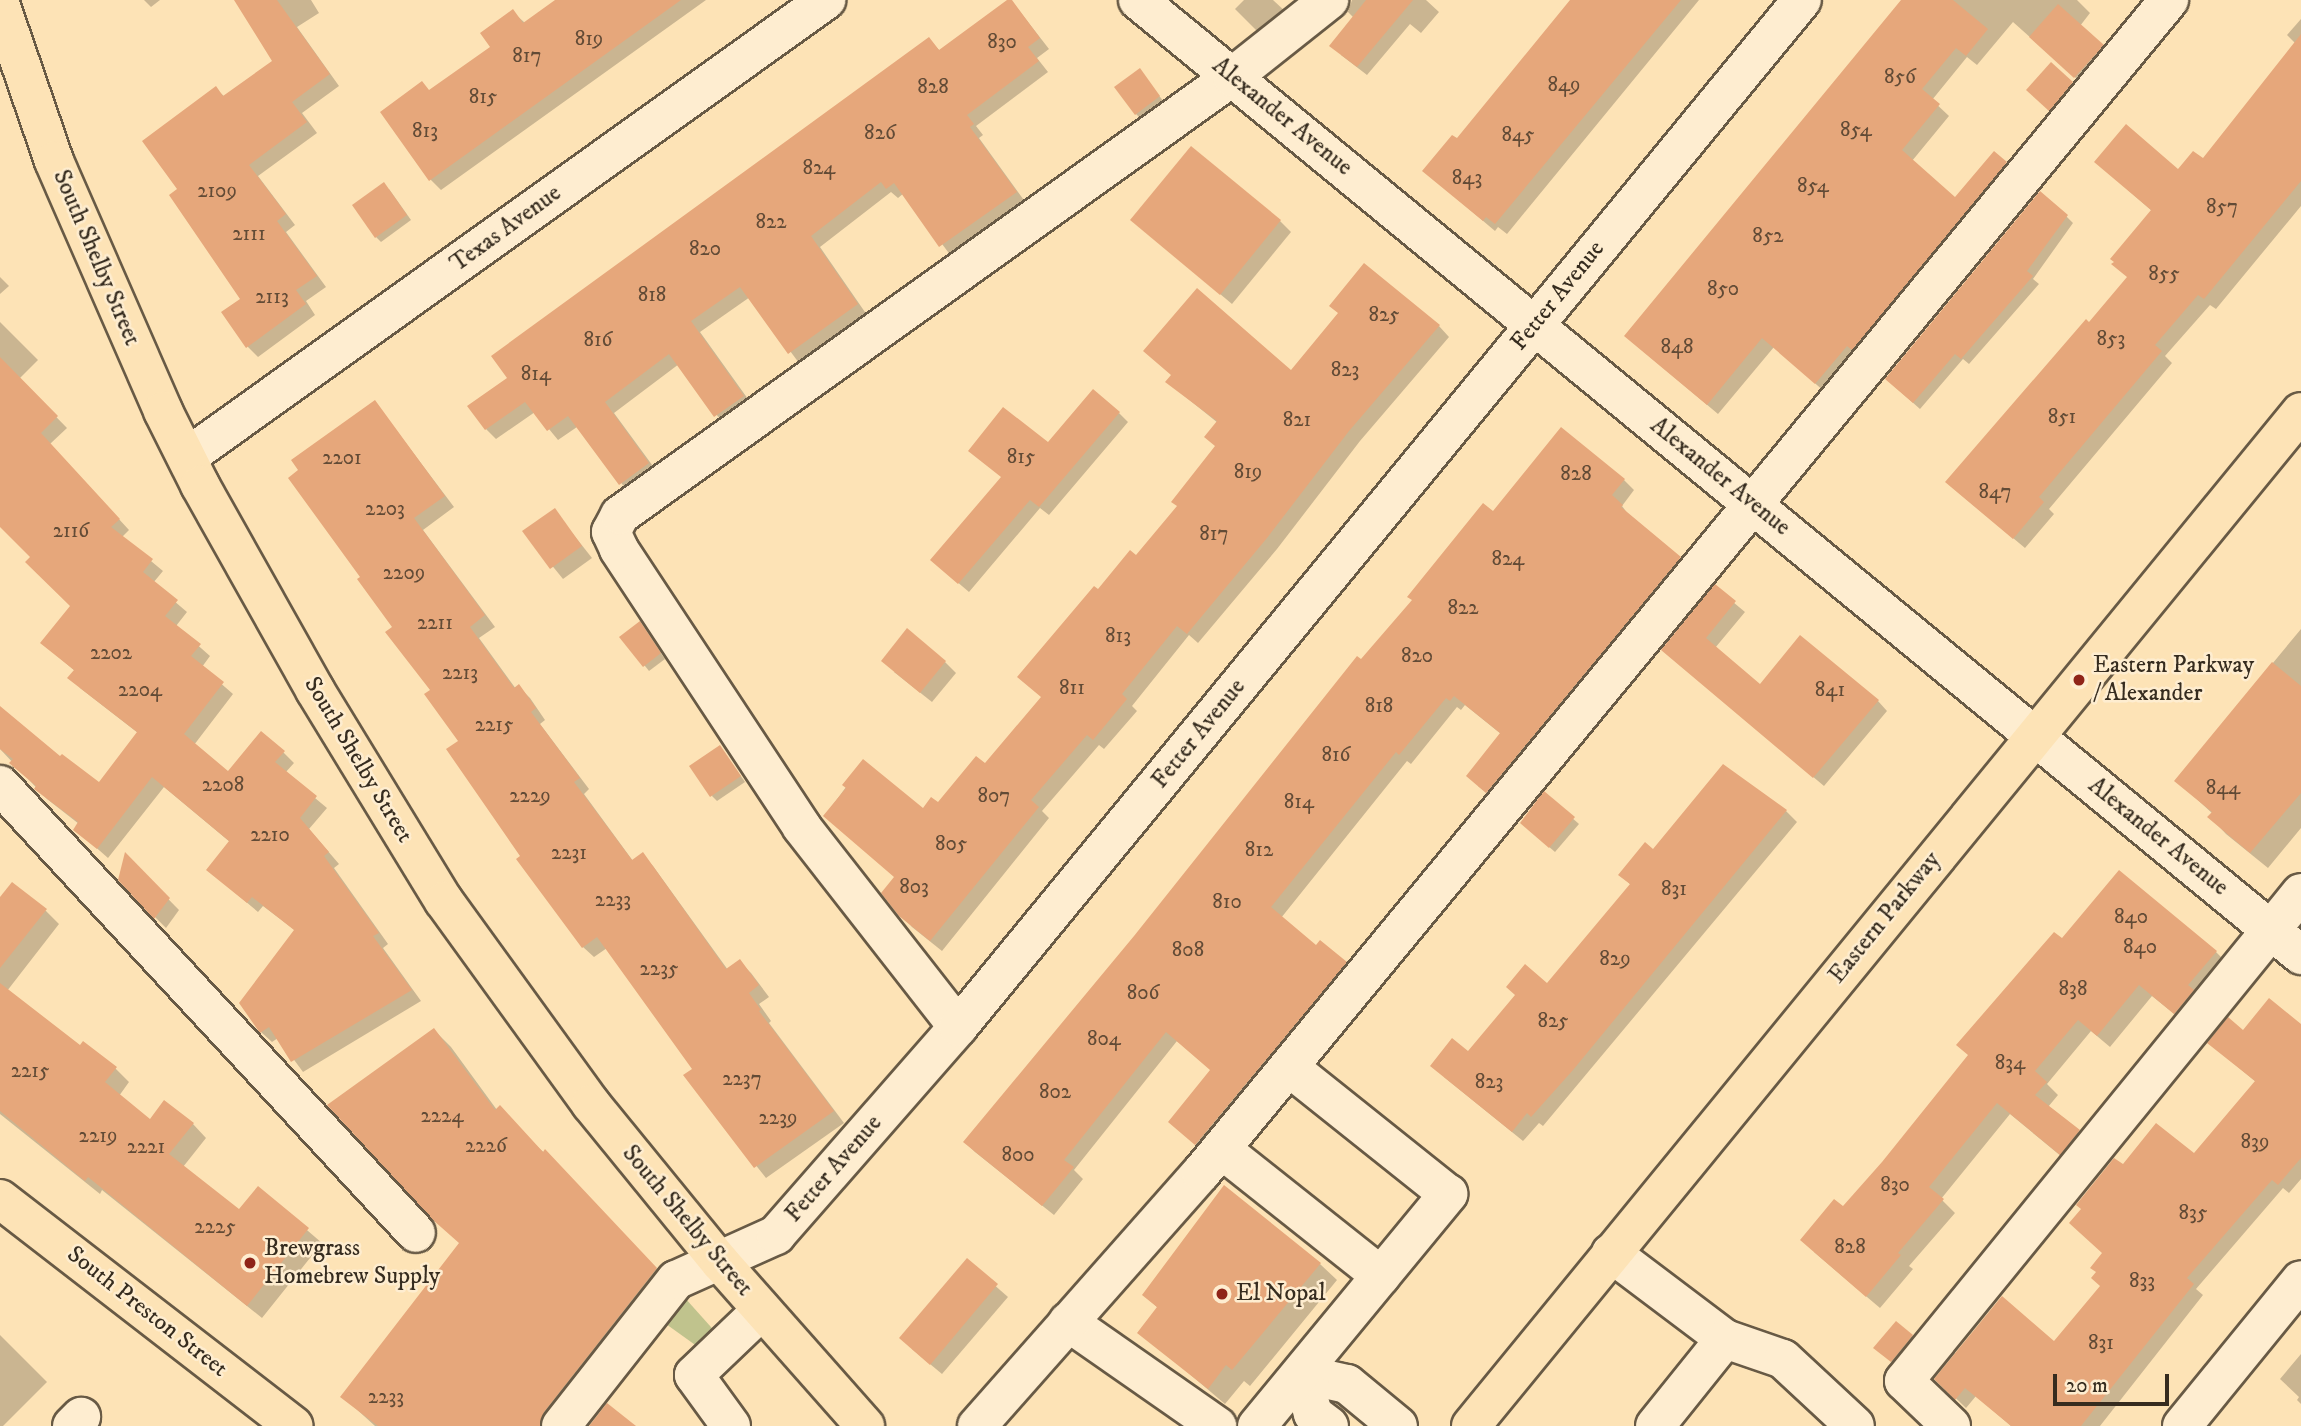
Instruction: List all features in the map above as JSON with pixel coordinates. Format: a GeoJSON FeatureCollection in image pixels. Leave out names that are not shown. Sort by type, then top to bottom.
{"type":"FeatureCollection","features":[{"type":"Feature","properties":{"kind":"main road","name":"South Shelby Street"},"geometry":{"type":"LineString","coordinates":[[0,4],[54,161],[129,336],[187,457],[315,690],[444,901],[591,1104],[856,1423]]}},
{"type":"Feature","properties":{"kind":"main road","name":"Eastern Parkway"},"geometry":{"type":"LineString","coordinates":[[1471,1426],[2034,734],[2301,412]]}},
{"type":"Feature","properties":{"kind":"main road","name":"South Preston Street"},"geometry":{"type":"LineString","coordinates":[[0,1199],[294,1426]]}},
{"type":"Feature","properties":{"kind":"street","name":"Texas Avenue"},"geometry":{"type":"LineString","coordinates":[[187,457],[826,0]]}},
{"type":"Feature","properties":{"kind":"street","name":"Alexander Avenue"},"geometry":{"type":"LineString","coordinates":[[1138,0],[2301,955]]}},
{"type":"Feature","properties":{"kind":"street"},"geometry":{"type":"LineString","coordinates":[[958,1027],[802,827],[611,532],[620,515],[1231,76],[1329,0]]}},
{"type":"Feature","properties":{"kind":"street","name":"Fetter Avenue"},"geometry":{"type":"LineString","coordinates":[[561,1426],[676,1280],[776,1235],[958,1027],[1802,0]]}},
{"type":"Feature","properties":{"kind":"street"},"geometry":{"type":"LineString","coordinates":[[976,1426],[1221,1149],[2169,0]]}},
{"type":"Feature","properties":{"kind":"street"},"geometry":{"type":"LineString","coordinates":[[0,785],[416,1233]]}},
{"type":"Feature","properties":{"kind":"street"},"geometry":{"type":"LineString","coordinates":[[1951,1426],[1904,1381],[2301,893]]}},
{"type":"Feature","properties":{"kind":"street"},"geometry":{"type":"LineString","coordinates":[[1257,1426],[1448,1194],[1289,1067]]}},
{"type":"Feature","properties":{"kind":"street"},"geometry":{"type":"LineString","coordinates":[[1221,1149],[1381,1276]]}},
{"type":"Feature","properties":{"kind":"street"},"geometry":{"type":"LineString","coordinates":[[1611,1253],[1725,1339],[1783,1359],[1855,1426]]}},
{"type":"Feature","properties":{"kind":"street"},"geometry":{"type":"LineString","coordinates":[[2199,1420],[2301,1280]]}},
{"type":"Feature","properties":{"kind":"street"},"geometry":{"type":"LineString","coordinates":[[732,1426],[694,1375],[762,1310]]}},
{"type":"Feature","properties":{"kind":"street"},"geometry":{"type":"LineString","coordinates":[[1068,1322],[1217,1426]]}},
{"type":"Feature","properties":{"kind":"street"},"geometry":{"type":"LineString","coordinates":[[1655,1426],[1725,1339]]}},
{"type":"Feature","properties":{"kind":"street"},"geometry":{"type":"LineString","coordinates":[[1302,1374],[1313,1414],[1329,1426]]}},
{"type":"Feature","properties":{"kind":"street"},"geometry":{"type":"LineString","coordinates":[[1302,1374],[1347,1384],[1398,1426]]}},
{"type":"Feature","properties":{"kind":"green space"},"geometry":{"type":"Polygon","coordinates":[[[685,1298],[719,1336],[705,1352],[666,1324],[685,1298]]]}},
{"type":"Feature","properties":{"kind":"building"},"geometry":{"type":"Polygon","coordinates":[[[234,0],[277,0],[330,74],[292,102],[307,122],[249,165],[286,214],[277,221],[317,276],[296,290],[306,304],[246,348],[221,312],[240,299],[169,195],[177,189],[142,141],[216,86],[223,96],[272,61],[234,0]]]}},
{"type":"Feature","properties":{"kind":"building"},"geometry":{"type":"Polygon","coordinates":[[[555,0],[681,0],[429,181],[380,112],[422,81],[429,90],[490,47],[480,33],[513,9],[523,23],[555,0]]]}},
{"type":"Feature","properties":{"kind":"building"},"geometry":{"type":"Polygon","coordinates":[[[1007,0],[1012,0],[1040,38],[1028,47],[1039,61],[967,115],[974,124],[970,127],[1017,192],[939,247],[894,183],[886,189],[881,182],[811,236],[858,304],[788,354],[740,287],[691,321],[744,396],[714,417],[669,354],[605,402],[649,463],[619,485],[568,416],[547,431],[525,402],[485,430],[467,406],[507,378],[491,356],[929,37],[939,50],[1007,0]]]}},
{"type":"Feature","properties":{"kind":"building"},"geometry":{"type":"Polygon","coordinates":[[[1366,0],[1413,0],[1357,67],[1329,46],[1366,0]]]}},
{"type":"Feature","properties":{"kind":"building"},"geometry":{"type":"Polygon","coordinates":[[[1570,0],[1681,0],[1495,224],[1486,217],[1483,221],[1422,171],[1452,135],[1457,138],[1570,0]]]}},
{"type":"Feature","properties":{"kind":"building"},"geometry":{"type":"Polygon","coordinates":[[[1901,0],[1953,0],[1988,29],[1966,56],[1956,48],[1922,89],[1940,104],[1902,150],[1955,197],[1994,151],[2007,162],[1852,350],[1847,346],[1815,384],[1762,338],[1707,405],[1624,336],[1901,0]]]}},
{"type":"Feature","properties":{"kind":"building"},"geometry":{"type":"Polygon","coordinates":[[[2058,4],[2104,45],[2074,78],[2029,37],[2058,4]]]}},
{"type":"Feature","properties":{"kind":"building"},"geometry":{"type":"Polygon","coordinates":[[[2301,34],[2301,181],[2204,299],[2198,295],[2155,345],[2162,351],[2039,497],[2044,502],[2013,539],[1945,482],[2086,319],[2089,322],[2127,277],[2111,264],[2114,262],[2110,259],[2151,210],[2094,162],[2126,124],[2178,169],[2193,151],[2203,158],[2301,34]]]}},
{"type":"Feature","properties":{"kind":"building"},"geometry":{"type":"Polygon","coordinates":[[[2051,62],[2073,82],[2049,111],[2026,90],[2051,62]]]}},
{"type":"Feature","properties":{"kind":"building"},"geometry":{"type":"Polygon","coordinates":[[[1140,68],[1160,96],[1135,115],[1114,87],[1140,68]]]}},
{"type":"Feature","properties":{"kind":"building"},"geometry":{"type":"Polygon","coordinates":[[[1191,146],[1281,220],[1220,295],[1130,220],[1191,146]]]}},
{"type":"Feature","properties":{"kind":"building"},"geometry":{"type":"Polygon","coordinates":[[[384,182],[407,215],[375,238],[352,205],[384,182]]]}},
{"type":"Feature","properties":{"kind":"building"},"geometry":{"type":"Polygon","coordinates":[[[2040,191],[2068,215],[2027,271],[2033,276],[1961,359],[1955,354],[1913,403],[1885,379],[2040,191]]]}},
{"type":"Feature","properties":{"kind":"building"},"geometry":{"type":"Polygon","coordinates":[[[1364,263],[1440,325],[1349,431],[1267,538],[1187,634],[1177,626],[1122,694],[1127,699],[1093,740],[1087,735],[1031,800],[1039,807],[930,941],[899,916],[881,893],[894,877],[823,816],[846,788],[842,785],[863,759],[923,808],[931,797],[938,802],[976,756],[985,763],[1041,697],[1017,677],[1094,586],[1098,589],[1130,550],[1136,555],[1177,506],[1171,502],[1215,446],[1204,437],[1217,421],[1165,382],[1171,375],[1143,351],[1197,288],[1291,370],[1338,313],[1329,306],[1364,263]]]}},
{"type":"Feature","properties":{"kind":"building"},"geometry":{"type":"Polygon","coordinates":[[[0,357],[58,416],[41,433],[120,519],[111,527],[153,559],[143,572],[178,600],[165,616],[201,644],[191,656],[224,682],[184,734],[228,771],[261,731],[285,751],[275,762],[317,796],[300,818],[329,852],[324,856],[379,933],[373,936],[412,990],[291,1062],[269,1027],[260,1033],[239,1003],[294,930],[252,897],[247,903],[206,870],[229,841],[152,777],[97,849],[73,830],[78,822],[34,789],[36,786],[9,763],[13,759],[0,749],[0,706],[60,756],[62,754],[99,782],[137,732],[67,678],[74,670],[40,643],[70,606],[25,562],[30,557],[0,527],[0,357]]]}},
{"type":"Feature","properties":{"kind":"building"},"geometry":{"type":"Polygon","coordinates":[[[1093,389],[1120,412],[1039,507],[1030,500],[958,584],[930,560],[1001,477],[968,451],[1003,407],[1048,442],[1093,389]]]}},
{"type":"Feature","properties":{"kind":"building"},"geometry":{"type":"Polygon","coordinates":[[[375,400],[445,496],[414,518],[485,615],[470,627],[514,688],[519,684],[536,708],[531,712],[580,778],[574,782],[632,860],[643,852],[726,969],[740,959],[759,985],[749,993],[761,1010],[759,1011],[834,1111],[754,1168],[683,1075],[692,1069],[597,937],[582,948],[516,859],[520,856],[446,749],[458,741],[424,694],[430,690],[385,632],[392,627],[357,579],[360,577],[288,478],[298,470],[291,460],[375,400]]]}},
{"type":"Feature","properties":{"kind":"building"},"geometry":{"type":"Polygon","coordinates":[[[1561,427],[1625,479],[1612,495],[1623,505],[1621,507],[1681,557],[1486,793],[1466,776],[1500,733],[1454,696],[1450,701],[1446,698],[1399,755],[1396,752],[1271,907],[1316,945],[1320,940],[1347,962],[1195,1145],[1168,1122],[1210,1070],[1166,1032],[1064,1160],[1074,1167],[1042,1206],[963,1142],[1134,936],[1357,656],[1361,659],[1412,600],[1407,597],[1483,503],[1493,511],[1561,427]]]}},
{"type":"Feature","properties":{"kind":"building"},"geometry":{"type":"Polygon","coordinates":[[[555,508],[582,546],[550,569],[522,531],[555,508]]]}},
{"type":"Feature","properties":{"kind":"building"},"geometry":{"type":"Polygon","coordinates":[[[1715,584],[1736,601],[1706,638],[1760,684],[1800,635],[1879,700],[1813,778],[1661,650],[1715,584]]]}},
{"type":"Feature","properties":{"kind":"building"},"geometry":{"type":"Polygon","coordinates":[[[640,621],[661,653],[643,667],[619,637],[640,621]]]}},
{"type":"Feature","properties":{"kind":"building"},"geometry":{"type":"Polygon","coordinates":[[[907,628],[946,661],[920,693],[881,661],[907,628]]]}},
{"type":"Feature","properties":{"kind":"building"},"geometry":{"type":"Polygon","coordinates":[[[2272,662],[2301,686],[2301,793],[2250,853],[2207,817],[2212,812],[2174,781],[2272,662]]]}},
{"type":"Feature","properties":{"kind":"building"},"geometry":{"type":"Polygon","coordinates":[[[720,745],[741,776],[710,797],[689,766],[720,745]]]}},
{"type":"Feature","properties":{"kind":"building"},"geometry":{"type":"Polygon","coordinates":[[[1723,764],[1787,810],[1573,1070],[1531,1117],[1527,1113],[1512,1132],[1430,1066],[1452,1038],[1468,1051],[1515,995],[1506,987],[1525,964],[1547,983],[1630,884],[1618,875],[1645,842],[1653,849],[1723,764]]]}},
{"type":"Feature","properties":{"kind":"building"},"geometry":{"type":"Polygon","coordinates":[[[1544,791],[1575,817],[1549,848],[1520,823],[1544,791]]]}},
{"type":"Feature","properties":{"kind":"building"},"geometry":{"type":"Polygon","coordinates":[[[125,852],[170,898],[154,919],[118,880],[125,852]]]}},
{"type":"Feature","properties":{"kind":"building"},"geometry":{"type":"Polygon","coordinates":[[[2119,870],[2217,951],[2188,985],[2194,990],[2174,1014],[2139,985],[2097,1036],[2078,1020],[2035,1071],[2047,1082],[2035,1095],[2080,1130],[2060,1155],[1997,1103],[1929,1187],[1944,1199],[1898,1253],[1901,1255],[1866,1297],[1800,1240],[1834,1199],[1843,1206],[1882,1162],[1968,1055],[1956,1045],[2054,932],[2062,938],[2119,870]]]}},
{"type":"Feature","properties":{"kind":"building"},"geometry":{"type":"Polygon","coordinates":[[[12,882],[47,909],[0,968],[0,897],[12,882]]]}},
{"type":"Feature","properties":{"kind":"building"},"geometry":{"type":"Polygon","coordinates":[[[0,983],[80,1045],[83,1041],[117,1067],[105,1082],[150,1119],[164,1100],[194,1123],[169,1154],[239,1209],[258,1186],[309,1228],[247,1306],[88,1177],[85,1181],[0,1111],[0,983]]]}},
{"type":"Feature","properties":{"kind":"building"},"geometry":{"type":"Polygon","coordinates":[[[2269,998],[2301,1024],[2301,1158],[2278,1185],[2272,1180],[2187,1278],[2194,1284],[2081,1426],[2011,1426],[1965,1388],[1955,1400],[1934,1379],[2002,1296],[2054,1341],[2100,1286],[2091,1278],[2096,1272],[2090,1268],[2102,1253],[2069,1223],[2081,1209],[2076,1205],[2114,1158],[2123,1164],[2156,1123],[2194,1153],[2255,1081],[2207,1043],[2228,1017],[2243,1030],[2269,998]]]}},
{"type":"Feature","properties":{"kind":"building"},"geometry":{"type":"Polygon","coordinates":[[[434,1028],[495,1110],[500,1105],[657,1268],[544,1412],[540,1426],[378,1426],[340,1397],[459,1243],[433,1220],[327,1105],[434,1028]]]}},
{"type":"Feature","properties":{"kind":"building"},"geometry":{"type":"Polygon","coordinates":[[[1224,1185],[1321,1263],[1232,1370],[1226,1365],[1208,1389],[1137,1333],[1157,1307],[1142,1295],[1224,1185]]]}},
{"type":"Feature","properties":{"kind":"building"},"geometry":{"type":"Polygon","coordinates":[[[967,1258],[998,1284],[930,1365],[899,1338],[967,1258]]]}},
{"type":"Feature","properties":{"kind":"building"},"geometry":{"type":"Polygon","coordinates":[[[1896,1321],[1913,1335],[1891,1362],[1873,1348],[1896,1321]]]}},
{"type":"Feature","properties":{"kind":"building"},"geometry":{"type":"Polygon","coordinates":[[[607,1403],[636,1426],[589,1426],[607,1403]]]}},
{"type":"Feature","properties":{"kind":"place","name":"Eastern Parkway / Alexander"},"geometry":{"type":"Point","coordinates":[2079,680]}},
{"type":"Feature","properties":{"kind":"place","name":"Brewgrass Homebrew Supply"},"geometry":{"type":"Point","coordinates":[250,1263]}},
{"type":"Feature","properties":{"kind":"place","name":"El Nopal"},"geometry":{"type":"Point","coordinates":[1222,1294]}}]}
